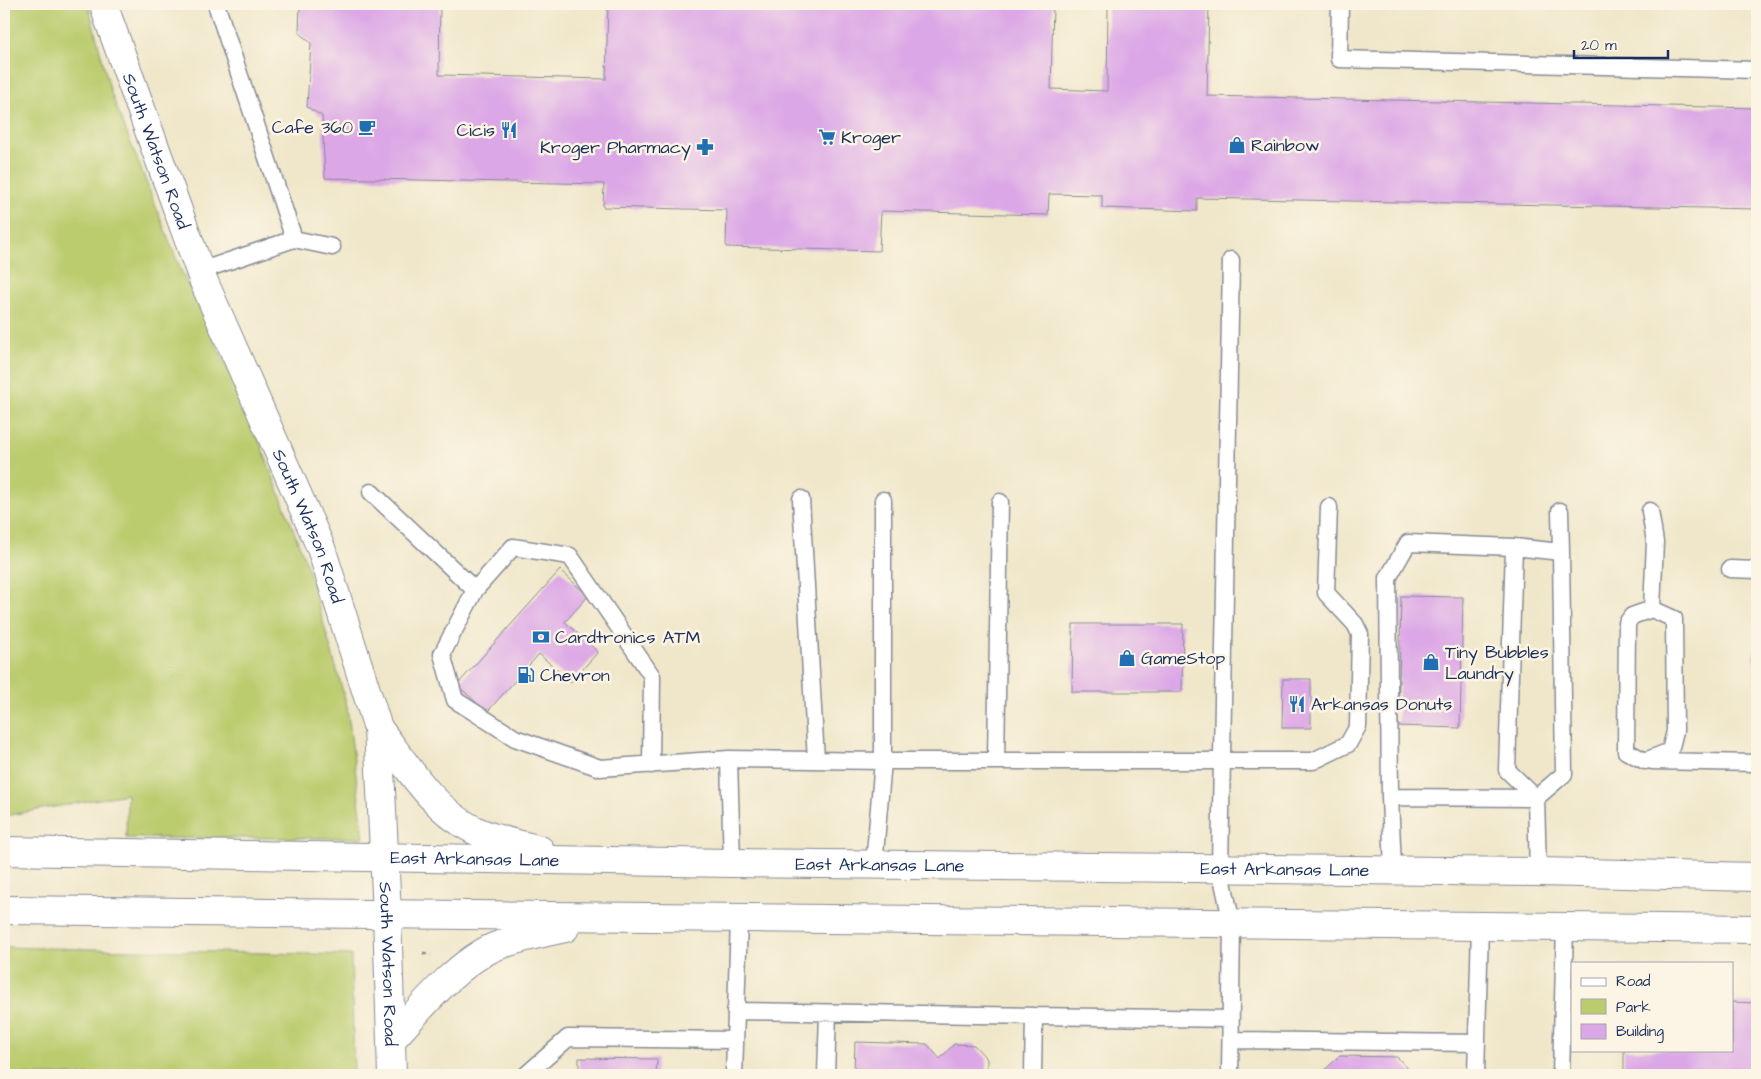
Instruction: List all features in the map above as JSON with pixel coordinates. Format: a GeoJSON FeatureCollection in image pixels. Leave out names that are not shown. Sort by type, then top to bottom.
{"type":"FeatureCollection","features":[{"type":"Feature","properties":{"kind":"main road","name":"South Watson Road"},"geometry":{"type":"LineString","coordinates":[[104,4],[200,271],[322,548],[378,728],[388,914],[392,1075]]}},
{"type":"Feature","properties":{"kind":"main road"},"geometry":{"type":"LineString","coordinates":[[378,728],[426,791],[452,816],[475,830],[502,840],[580,861]]}},
{"type":"Feature","properties":{"kind":"main road","name":"East Arkansas Lane"},"geometry":{"type":"LineString","coordinates":[[4,852],[732,863],[1538,872],[1757,877]]}},
{"type":"Feature","properties":{"kind":"main road"},"geometry":{"type":"LineString","coordinates":[[4,910],[610,918],[1565,926],[1757,930]]}},
{"type":"Feature","properties":{"kind":"main road"},"geometry":{"type":"LineString","coordinates":[[392,1039],[451,978],[471,962],[494,948],[529,936],[610,918]]}},
{"type":"Feature","properties":{"kind":"lane"},"geometry":{"type":"LineString","coordinates":[[216,4],[294,239]]}},
{"type":"Feature","properties":{"kind":"lane"},"geometry":{"type":"LineString","coordinates":[[1340,4],[1339,59],[1757,70]]}},
{"type":"Feature","properties":{"kind":"lane"},"geometry":{"type":"LineString","coordinates":[[200,271],[294,239],[332,247]]}},
{"type":"Feature","properties":{"kind":"lane"},"geometry":{"type":"LineString","coordinates":[[1230,1075],[1232,924],[1220,868],[1231,260]]}},
{"type":"Feature","properties":{"kind":"lane"},"geometry":{"type":"LineString","coordinates":[[371,492],[475,590]]}},
{"type":"Feature","properties":{"kind":"lane"},"geometry":{"type":"LineString","coordinates":[[800,499],[816,760]]}},
{"type":"Feature","properties":{"kind":"lane"},"geometry":{"type":"LineString","coordinates":[[874,864],[883,761],[883,500]]}},
{"type":"Feature","properties":{"kind":"lane"},"geometry":{"type":"LineString","coordinates":[[996,761],[1000,502]]}},
{"type":"Feature","properties":{"kind":"lane"},"geometry":{"type":"LineString","coordinates":[[651,765],[652,676],[570,556],[513,547],[475,590],[442,654],[455,700],[515,738],[600,768],[651,765],[729,759],[1313,761],[1348,744],[1358,726],[1360,634],[1355,624],[1326,593],[1329,507]]}},
{"type":"Feature","properties":{"kind":"lane"},"geometry":{"type":"LineString","coordinates":[[1390,797],[1536,798],[1564,774],[1560,511]]}},
{"type":"Feature","properties":{"kind":"lane"},"geometry":{"type":"LineString","coordinates":[[1650,511],[1655,542],[1652,609]]}},
{"type":"Feature","properties":{"kind":"lane"},"geometry":{"type":"LineString","coordinates":[[1392,870],[1388,578],[1408,543],[1514,547],[1561,552]]}},
{"type":"Feature","properties":{"kind":"lane"},"geometry":{"type":"LineString","coordinates":[[1514,547],[1507,770],[1536,798],[1538,872]]}},
{"type":"Feature","properties":{"kind":"lane"},"geometry":{"type":"LineString","coordinates":[[1730,569],[1757,570]]}},
{"type":"Feature","properties":{"kind":"lane"},"geometry":{"type":"LineString","coordinates":[[1645,761],[1670,751],[1675,731],[1674,619],[1652,609],[1632,616],[1627,623],[1626,751],[1645,761],[1757,762]]}},
{"type":"Feature","properties":{"kind":"lane"},"geometry":{"type":"LineString","coordinates":[[729,759],[732,863]]}},
{"type":"Feature","properties":{"kind":"lane"},"geometry":{"type":"LineString","coordinates":[[734,1075],[739,919]]}},
{"type":"Feature","properties":{"kind":"lane"},"geometry":{"type":"LineString","coordinates":[[1476,1075],[1480,926]]}},
{"type":"Feature","properties":{"kind":"lane"},"geometry":{"type":"LineString","coordinates":[[1561,1075],[1565,926]]}},
{"type":"Feature","properties":{"kind":"lane"},"geometry":{"type":"LineString","coordinates":[[736,1011],[1231,1019]]}},
{"type":"Feature","properties":{"kind":"lane"},"geometry":{"type":"LineString","coordinates":[[826,1075],[828,1013]]}},
{"type":"Feature","properties":{"kind":"lane"},"geometry":{"type":"LineString","coordinates":[[1033,1075],[1034,1016]]}},
{"type":"Feature","properties":{"kind":"lane"},"geometry":{"type":"LineString","coordinates":[[526,1075],[568,1038],[734,1040]]}},
{"type":"Feature","properties":{"kind":"lane"},"geometry":{"type":"LineString","coordinates":[[1231,1040],[1477,1043]]}},
{"type":"Feature","properties":{"kind":"green space"},"geometry":{"type":"Polygon","coordinates":[[[4,4],[88,4],[111,93],[180,268],[247,409],[307,565],[347,706],[364,838],[126,838],[127,794],[4,816],[4,4]]]}},
{"type":"Feature","properties":{"kind":"green space"},"geometry":{"type":"Polygon","coordinates":[[[4,947],[351,955],[354,1075],[4,1075],[4,947]]]}},
{"type":"Feature","properties":{"kind":"building"},"geometry":{"type":"Polygon","coordinates":[[[300,4],[440,4],[439,75],[606,79],[608,4],[1053,4],[1051,89],[1107,91],[1108,4],[1209,4],[1207,96],[1757,108],[1757,209],[1197,198],[1197,211],[1102,208],[1102,195],[1049,194],[1048,215],[881,211],[879,251],[726,247],[727,210],[603,207],[604,184],[325,178],[322,116],[307,107],[311,43],[299,33],[300,4]]]}},
{"type":"Feature","properties":{"kind":"building","name":"Cardtronics ATM"},"geometry":{"type":"Polygon","coordinates":[[[560,570],[588,596],[565,622],[598,652],[571,682],[539,654],[487,712],[457,685],[560,570]]]}},
{"type":"Feature","properties":{"kind":"building","name":"Tiny Bubbles Laundry"},"geometry":{"type":"Polygon","coordinates":[[[1401,596],[1463,597],[1460,728],[1398,726],[1401,596]]]}},
{"type":"Feature","properties":{"kind":"building","name":"GameStop"},"geometry":{"type":"Polygon","coordinates":[[[1073,624],[1183,624],[1182,692],[1072,692],[1073,624]]]}},
{"type":"Feature","properties":{"kind":"building"},"geometry":{"type":"Polygon","coordinates":[[[1757,644],[1757,668],[1753,656],[1754,648],[1757,644]]]}},
{"type":"Feature","properties":{"kind":"building","name":"Arkansas Donuts"},"geometry":{"type":"Polygon","coordinates":[[[1283,679],[1311,679],[1311,728],[1282,728],[1283,679]]]}},
{"type":"Feature","properties":{"kind":"building"},"geometry":{"type":"Polygon","coordinates":[[[1734,1002],[1757,1003],[1757,1075],[1624,1074],[1624,1052],[1734,1052],[1734,1002]]]}},
{"type":"Feature","properties":{"kind":"building"},"geometry":{"type":"Polygon","coordinates":[[[855,1042],[927,1044],[940,1059],[954,1044],[974,1045],[987,1059],[987,1075],[854,1075],[855,1042]]]}},
{"type":"Feature","properties":{"kind":"building"},"geometry":{"type":"Polygon","coordinates":[[[1340,1056],[1397,1057],[1414,1075],[1319,1075],[1340,1056]]]}},
{"type":"Feature","properties":{"kind":"building"},"geometry":{"type":"Polygon","coordinates":[[[579,1058],[657,1059],[656,1075],[579,1075],[579,1058]]]}},
{"type":"Feature","properties":{"kind":"place","name":"Cafe 360"},"geometry":{"type":"Point","coordinates":[367,127]}},
{"type":"Feature","properties":{"kind":"place","name":"Cicis"},"geometry":{"type":"Point","coordinates":[509,130]}},
{"type":"Feature","properties":{"kind":"place","name":"Kroger"},"geometry":{"type":"Point","coordinates":[827,137]}},
{"type":"Feature","properties":{"kind":"place","name":"Rainbow"},"geometry":{"type":"Point","coordinates":[1237,145]}},
{"type":"Feature","properties":{"kind":"place","name":"Kroger Pharmacy"},"geometry":{"type":"Point","coordinates":[705,147]}},
{"type":"Feature","properties":{"kind":"place","name":"Cardtronics ATM"},"geometry":{"type":"Point","coordinates":[541,637]}},
{"type":"Feature","properties":{"kind":"place","name":"GameStop"},"geometry":{"type":"Point","coordinates":[1127,658]}},
{"type":"Feature","properties":{"kind":"place","name":"Tiny Bubbles Laundry"},"geometry":{"type":"Point","coordinates":[1431,662]}},
{"type":"Feature","properties":{"kind":"place","name":"Chevron"},"geometry":{"type":"Point","coordinates":[526,675]}},
{"type":"Feature","properties":{"kind":"place","name":"Arkansas Donuts"},"geometry":{"type":"Point","coordinates":[1297,704]}}]}
